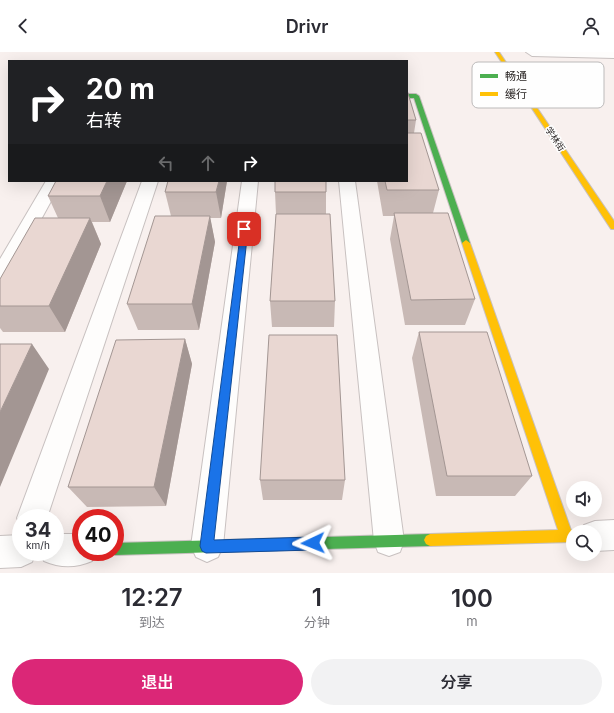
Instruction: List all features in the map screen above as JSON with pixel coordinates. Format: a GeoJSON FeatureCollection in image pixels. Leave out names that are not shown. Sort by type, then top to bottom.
{"type":"FeatureCollection","features":[{"type":"Feature","properties":{"kind":"street","name":"学林街"},"geometry":{"type":"LineString","coordinates":[[496,52],[503,62]]}},
{"type":"Feature","properties":{"kind":"street"},"geometry":{"type":"LineString","coordinates":[[532,52],[614,54]]}},
{"type":"Feature","properties":{"kind":"street"},"geometry":{"type":"LineString","coordinates":[[408,96],[416,96],[574,525]]}},
{"type":"Feature","properties":{"kind":"street","name":"学林街"},"geometry":{"type":"LineString","coordinates":[[534,108],[614,227]]}},
{"type":"Feature","properties":{"kind":"street"},"geometry":{"type":"LineString","coordinates":[[0,277],[53,182]]}},
{"type":"Feature","properties":{"kind":"street"},"geometry":{"type":"LineString","coordinates":[[35,509],[150,182]]}},
{"type":"Feature","properties":{"kind":"street"},"geometry":{"type":"LineString","coordinates":[[206,546],[250,182]]}},
{"type":"Feature","properties":{"kind":"street"},"geometry":{"type":"LineString","coordinates":[[347,182],[389,541]]}},
{"type":"Feature","properties":{"kind":"street"},"geometry":{"type":"LineString","coordinates":[[602,535],[614,535]]}},
{"type":"Feature","properties":{"kind":"street"},"geometry":{"type":"LineString","coordinates":[[124,549],[566,536]]}},
{"type":"Feature","properties":{"kind":"building"},"geometry":{"type":"Polygon","coordinates":[[[408,93],[416,120],[408,120],[408,93]]]}},
{"type":"Feature","properties":{"kind":"building"},"geometry":{"type":"Polygon","coordinates":[[[408,133],[421,133],[439,190],[387,190],[385,182],[408,182],[408,133]]]}},
{"type":"Feature","properties":{"kind":"building"},"geometry":{"type":"Polygon","coordinates":[[[55,182],[107,182],[100,196],[48,196],[55,182]]]}},
{"type":"Feature","properties":{"kind":"building"},"geometry":{"type":"Polygon","coordinates":[[[168,182],[219,182],[216,192],[165,192],[168,182]]]}},
{"type":"Feature","properties":{"kind":"building"},"geometry":{"type":"Polygon","coordinates":[[[275,182],[326,182],[326,192],[275,192],[275,182]]]}},
{"type":"Feature","properties":{"kind":"building"},"geometry":{"type":"Polygon","coordinates":[[[394,213],[448,213],[475,299],[411,300],[394,213]]]}},
{"type":"Feature","properties":{"kind":"building"},"geometry":{"type":"Polygon","coordinates":[[[276,214],[330,214],[335,301],[270,301],[276,214]]]}},
{"type":"Feature","properties":{"kind":"building"},"geometry":{"type":"Polygon","coordinates":[[[155,216],[210,216],[192,304],[127,304],[155,216]]]}},
{"type":"Feature","properties":{"kind":"building"},"geometry":{"type":"Polygon","coordinates":[[[35,218],[90,218],[49,306],[0,306],[0,279],[35,218]]]}},
{"type":"Feature","properties":{"kind":"building"},"geometry":{"type":"Polygon","coordinates":[[[419,332],[487,332],[532,476],[447,476],[419,332]]]}},
{"type":"Feature","properties":{"kind":"building"},"geometry":{"type":"Polygon","coordinates":[[[269,335],[337,335],[345,480],[260,480],[269,335]]]}},
{"type":"Feature","properties":{"kind":"building"},"geometry":{"type":"Polygon","coordinates":[[[185,339],[154,487],[68,487],[116,340],[185,339]]]}},
{"type":"Feature","properties":{"kind":"building"},"geometry":{"type":"Polygon","coordinates":[[[0,344],[32,344],[0,412],[0,344]]]}},
{"type":"Feature","properties":{"kind":"traffic: fast"},"geometry":{"type":"LineString","coordinates":[[408,96],[416,96],[466,243]]}},
{"type":"Feature","properties":{"kind":"traffic: fast"},"geometry":{"type":"LineString","coordinates":[[124,549],[430,540]]}},
{"type":"Feature","properties":{"kind":"traffic: slow"},"geometry":{"type":"LineString","coordinates":[[497,52],[504,62]]}},
{"type":"Feature","properties":{"kind":"traffic: slow"},"geometry":{"type":"LineString","coordinates":[[534,108],[614,227]]}},
{"type":"Feature","properties":{"kind":"traffic: slow"},"geometry":{"type":"LineString","coordinates":[[466,243],[566,534]]}},
{"type":"Feature","properties":{"kind":"traffic: slow"},"geometry":{"type":"LineString","coordinates":[[430,540],[566,536]]}},
{"type":"Feature","properties":{"kind":"route"},"geometry":{"type":"LineString","coordinates":[[244,229],[206,546],[313,543]]}}]}
